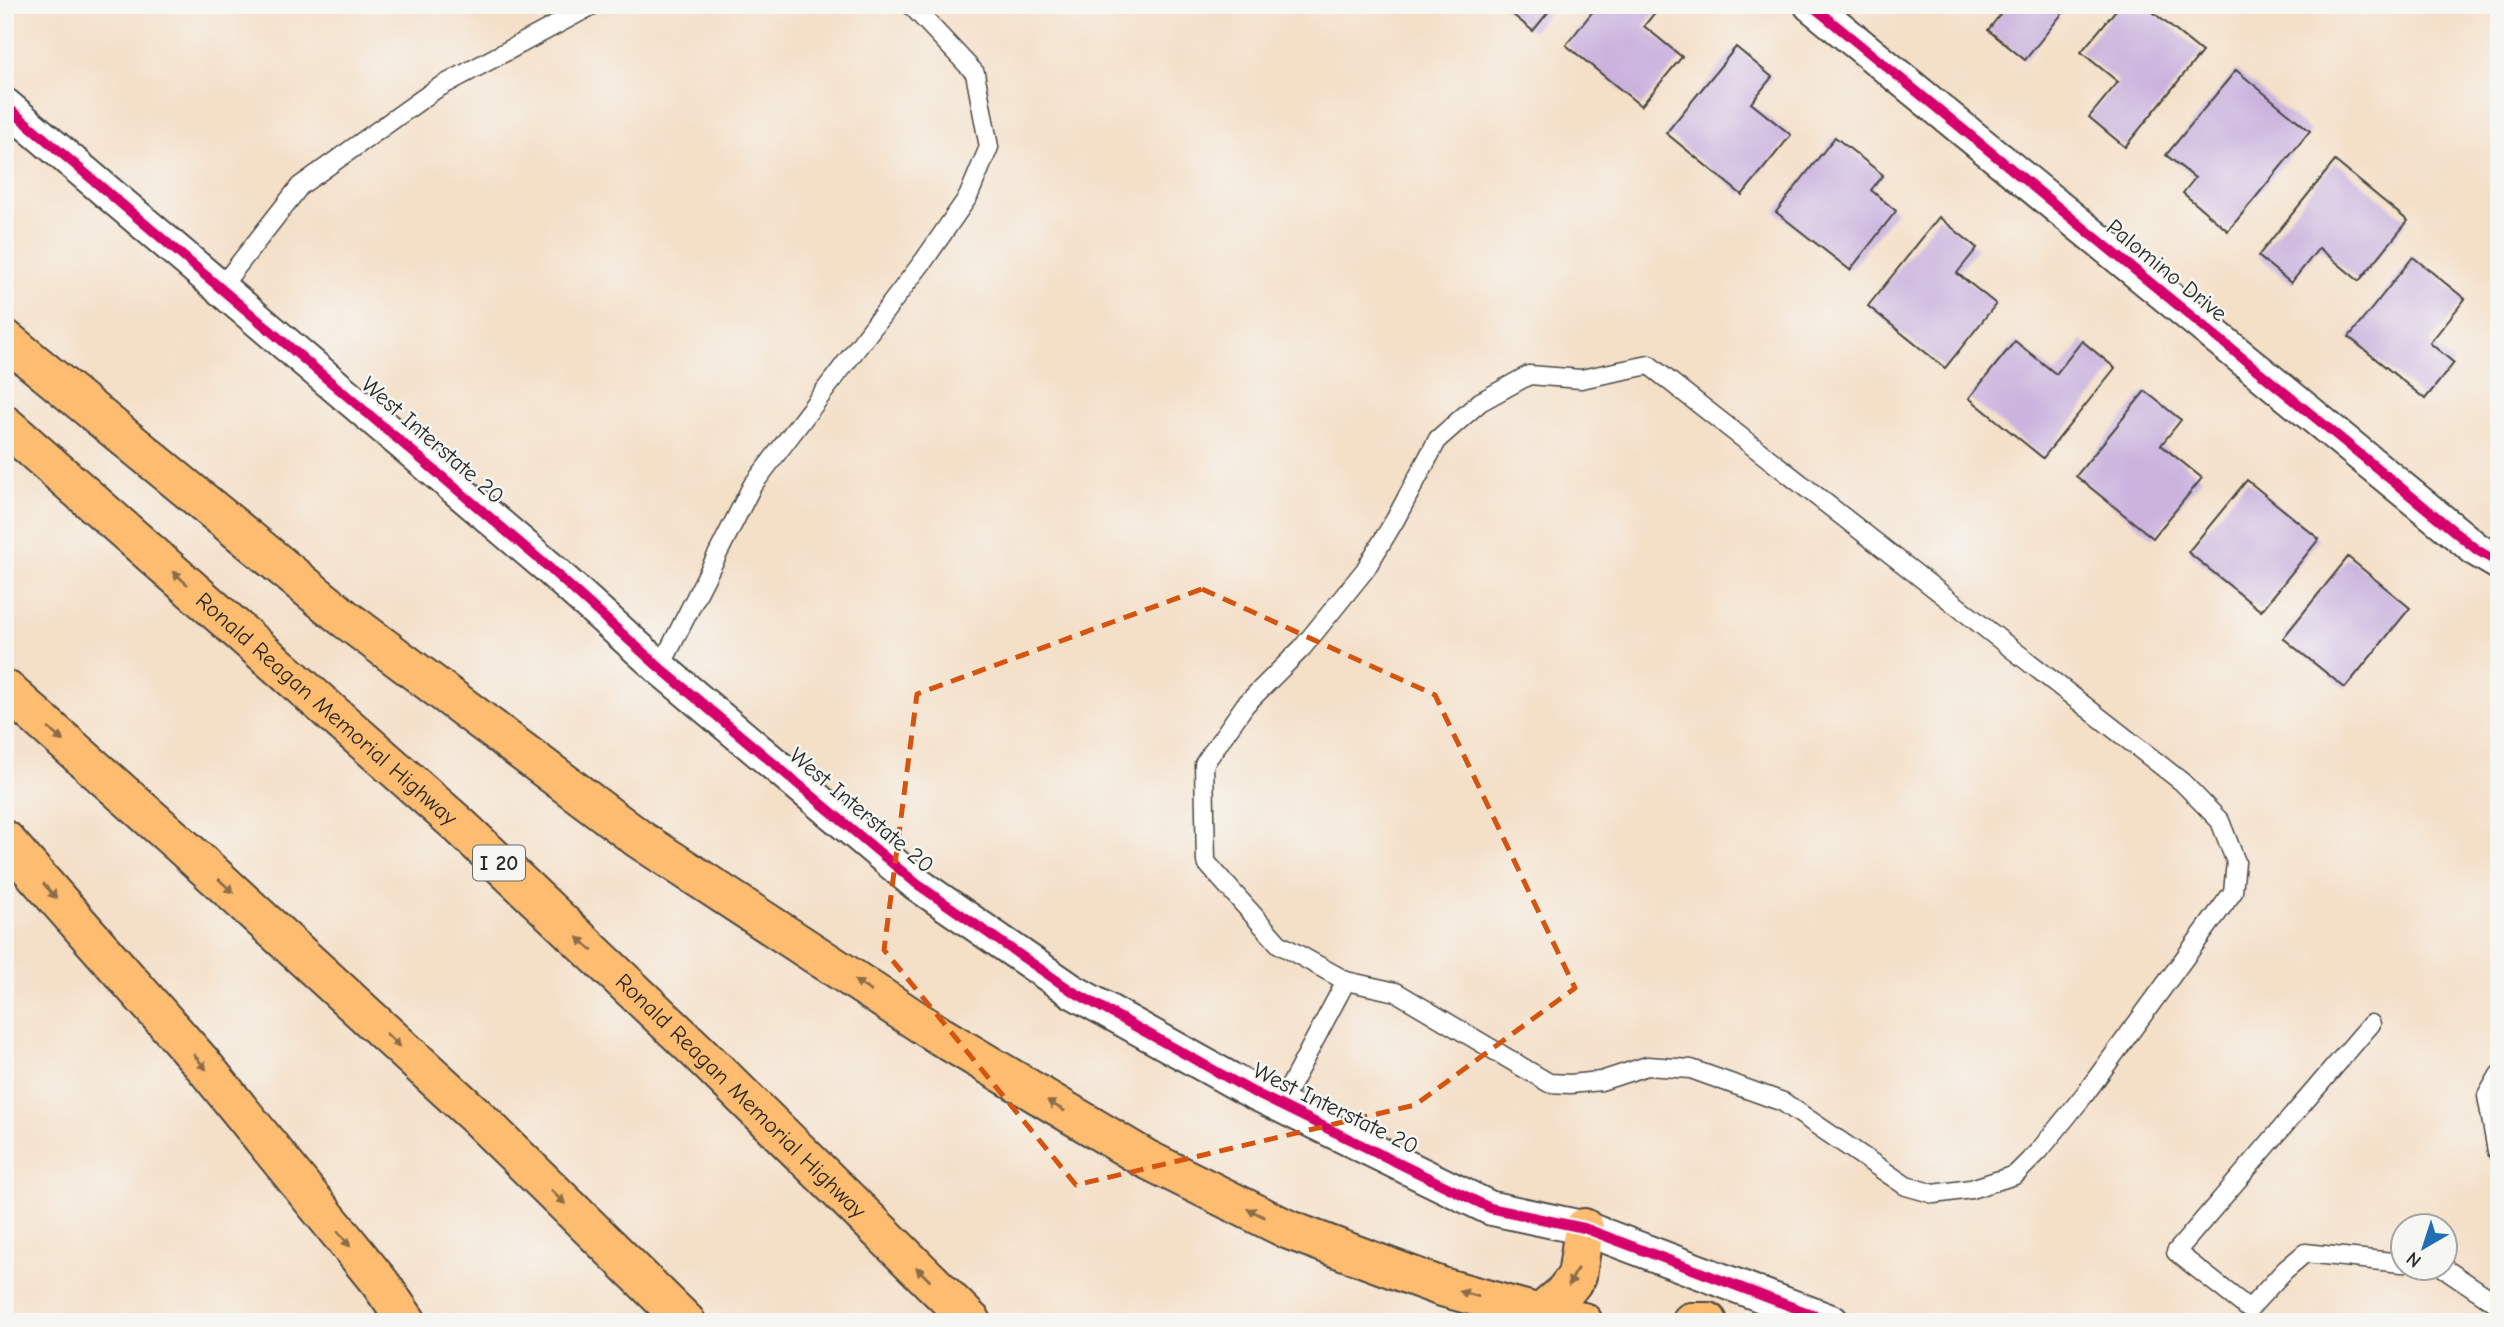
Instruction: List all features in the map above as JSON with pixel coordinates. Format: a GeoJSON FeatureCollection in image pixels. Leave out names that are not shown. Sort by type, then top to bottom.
{"type":"FeatureCollection","features":[{"type":"Feature","properties":{"kind":"highway"},"geometry":{"type":"LineString","coordinates":[[5,339],[332,609],[639,839],[937,1034],[1146,1159],[1289,1230],[1442,1287],[1540,1314],[1583,1322]]}},
{"type":"Feature","properties":{"kind":"highway","name":"Ronald Reagan Memorial Highway"},"geometry":{"type":"LineString","coordinates":[[5,425],[460,826],[698,1052],[972,1322]]}},
{"type":"Feature","properties":{"kind":"highway"},"geometry":{"type":"LineString","coordinates":[[5,689],[182,846],[466,1107],[686,1322]]}},
{"type":"Feature","properties":{"kind":"highway"},"geometry":{"type":"LineString","coordinates":[[5,840],[200,1061],[380,1283],[407,1322]]}},
{"type":"Feature","properties":{"kind":"highway"},"geometry":{"type":"LineString","coordinates":[[1540,1314],[1563,1294],[1577,1276],[1584,1228]]}},
{"type":"Feature","properties":{"kind":"highway"},"geometry":{"type":"LineString","coordinates":[[1691,1322],[1709,1322]]}},
{"type":"Feature","properties":{"kind":"street","name":"Palomino Drive"},"geometry":{"type":"LineString","coordinates":[[1811,5],[2477,550],[2499,563]]}},
{"type":"Feature","properties":{"kind":"street","name":"West Interstate 20"},"geometry":{"type":"LineString","coordinates":[[5,105],[547,566],[660,668],[917,884],[1072,991],[1280,1105],[1490,1208],[1584,1228],[1832,1322]]}},
{"type":"Feature","properties":{"kind":"lane"},"geometry":{"type":"LineString","coordinates":[[221,287],[300,186],[436,89],[593,5]]}},
{"type":"Feature","properties":{"kind":"lane"},"geometry":{"type":"LineString","coordinates":[[660,668],[752,486],[925,259],[968,197],[989,146],[975,73],[911,5]]}},
{"type":"Feature","properties":{"kind":"lane"},"geometry":{"type":"LineString","coordinates":[[1649,365],[2182,782],[2220,821],[2236,862],[2233,892],[2085,1094],[2039,1151],[2015,1175],[1971,1189],[1934,1194],[1906,1186],[1783,1102],[1691,1069],[1647,1066],[1601,1080],[1570,1084],[1549,1083],[1396,992],[1346,981],[1279,944],[1206,862],[1204,764],[1245,705],[1301,648],[1365,570],[1438,439],[1480,402],[1529,375],[1581,379],[1649,365]]}},
{"type":"Feature","properties":{"kind":"lane"},"geometry":{"type":"LineString","coordinates":[[1280,1105],[1346,981]]}},
{"type":"Feature","properties":{"kind":"lane"},"geometry":{"type":"LineString","coordinates":[[2371,1024],[2176,1252],[2249,1310],[2285,1269],[2305,1252],[2388,1261]]}},
{"type":"Feature","properties":{"kind":"lane"},"geometry":{"type":"LineString","coordinates":[[2499,1075],[2487,1096],[2499,1153]]}},
{"type":"Feature","properties":{"kind":"lane"},"geometry":{"type":"LineString","coordinates":[[2458,1277],[2499,1305]]}},
{"type":"Feature","properties":{"kind":"highlighted area"},"geometry":{"type":"Polygon","coordinates":[[[1202,589],[1435,695],[1575,988],[1415,1105],[1076,1185],[884,950],[917,694],[1202,589]]]}},
{"type":"Feature","properties":{"kind":"building"},"geometry":{"type":"Polygon","coordinates":[[[1501,5],[1554,5],[1533,31],[1501,5]]]}},
{"type":"Feature","properties":{"kind":"building"},"geometry":{"type":"Polygon","coordinates":[[[1598,5],[1661,5],[1644,26],[1682,57],[1641,106],[1566,45],[1598,5]]]}},
{"type":"Feature","properties":{"kind":"building"},"geometry":{"type":"Polygon","coordinates":[[[2008,5],[2069,5],[2025,60],[1988,30],[2008,5]]]}},
{"type":"Feature","properties":{"kind":"building"},"geometry":{"type":"Polygon","coordinates":[[[2120,5],[2144,5],[2202,52],[2125,147],[2089,117],[2118,82],[2081,52],[2120,5]]]}},
{"type":"Feature","properties":{"kind":"building"},"geometry":{"type":"Polygon","coordinates":[[[1736,47],[1772,77],[1751,103],[1791,135],[1742,195],[1666,133],[1736,47]]]}},
{"type":"Feature","properties":{"kind":"building"},"geometry":{"type":"Polygon","coordinates":[[[2236,70],[2310,131],[2228,231],[2183,193],[2195,178],[2166,155],[2236,70]]]}},
{"type":"Feature","properties":{"kind":"building"},"geometry":{"type":"Polygon","coordinates":[[[1835,137],[1883,175],[1871,190],[1896,211],[1850,270],[1776,212],[1835,137]]]}},
{"type":"Feature","properties":{"kind":"building"},"geometry":{"type":"Polygon","coordinates":[[[2335,161],[2408,221],[2359,281],[2319,248],[2291,283],[2258,256],[2335,161]]]}},
{"type":"Feature","properties":{"kind":"building"},"geometry":{"type":"Polygon","coordinates":[[[1939,217],[1977,248],[1957,273],[1996,304],[1945,368],[1868,306],[1939,217]]]}},
{"type":"Feature","properties":{"kind":"building"},"geometry":{"type":"Polygon","coordinates":[[[2413,257],[2465,299],[2430,343],[2454,363],[2425,399],[2349,337],[2413,257]]]}},
{"type":"Feature","properties":{"kind":"building"},"geometry":{"type":"Polygon","coordinates":[[[2015,341],[2056,374],[2082,341],[2115,368],[2043,458],[1969,398],[2015,341]]]}},
{"type":"Feature","properties":{"kind":"building"},"geometry":{"type":"Polygon","coordinates":[[[2145,391],[2181,420],[2161,445],[2202,478],[2153,538],[2076,476],[2145,391]]]}},
{"type":"Feature","properties":{"kind":"building"},"geometry":{"type":"Polygon","coordinates":[[[2247,480],[2319,539],[2261,611],[2188,552],[2247,480]]]}},
{"type":"Feature","properties":{"kind":"building"},"geometry":{"type":"Polygon","coordinates":[[[2348,557],[2410,608],[2345,688],[2283,638],[2348,557]]]}},
{"type":"Feature","properties":{"kind":"cycle path"},"geometry":{"type":"LineString","coordinates":[[1811,5],[2477,550],[2499,563]]}},
{"type":"Feature","properties":{"kind":"cycle path"},"geometry":{"type":"LineString","coordinates":[[5,105],[547,566],[660,668],[917,884],[1072,991],[1253,1092],[1490,1208],[1584,1228],[1832,1322]]}}]}
